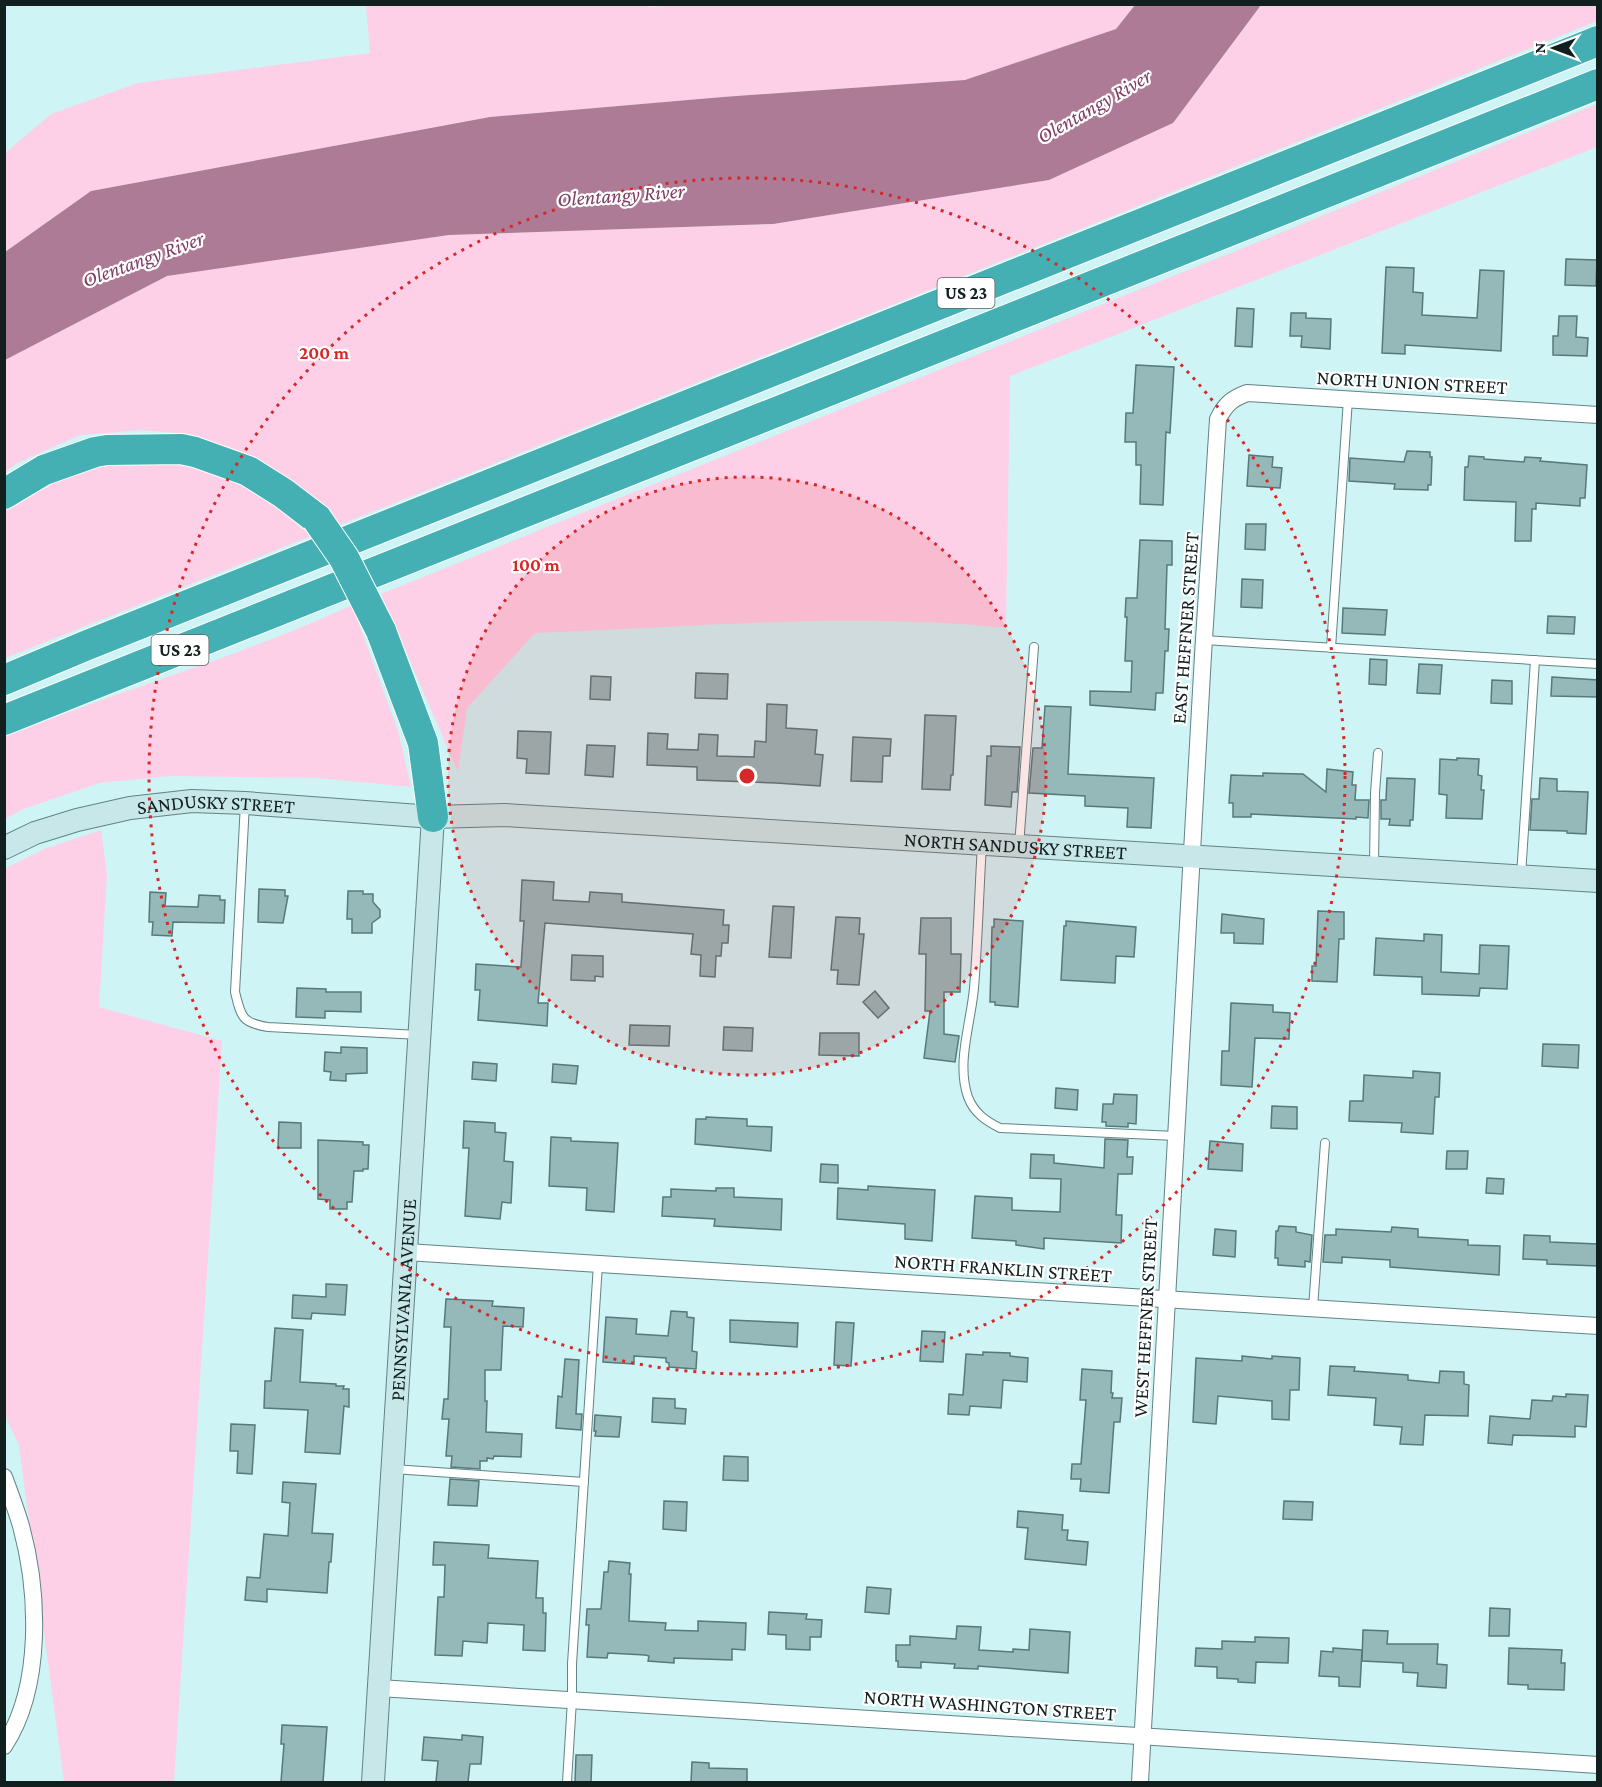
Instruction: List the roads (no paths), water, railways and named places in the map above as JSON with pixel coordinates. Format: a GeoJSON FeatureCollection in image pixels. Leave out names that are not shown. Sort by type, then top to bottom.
{"type":"FeatureCollection","features":[{"type":"Feature","properties":{"kind":"highway","name":"US 23"},"geometry":{"type":"LineString","coordinates":[[4,680],[1598,41]]}},
{"type":"Feature","properties":{"kind":"highway","name":"US 23"},"geometry":{"type":"LineString","coordinates":[[4,720],[1598,84]]}},
{"type":"Feature","properties":{"kind":"highway"},"geometry":{"type":"LineString","coordinates":[[4,494],[44,470],[94,452],[181,449],[248,471],[284,492],[317,519],[344,558],[381,631],[423,743],[433,817]]}},
{"type":"Feature","properties":{"kind":"street","name":"NORTH UNION STREET"},"geometry":{"type":"LineString","coordinates":[[1227,404],[1234,398],[1247,393],[1598,415]]}},
{"type":"Feature","properties":{"kind":"street","name":"EAST HEFFNER STREET"},"geometry":{"type":"LineString","coordinates":[[1192,856],[1218,419],[1227,404]]}},
{"type":"Feature","properties":{"kind":"street","name":"SANDUSKY STREET"},"geometry":{"type":"LineString","coordinates":[[4,848],[45,829],[77,820],[130,808],[192,801],[433,817]]}},
{"type":"Feature","properties":{"kind":"street","name":"NORTH SANDUSKY STREET"},"geometry":{"type":"LineString","coordinates":[[433,817],[505,815],[1598,881]]}},
{"type":"Feature","properties":{"kind":"street","name":"PENNSYLVANIA AVENUE"},"geometry":{"type":"LineString","coordinates":[[373,1782],[433,817]]}},
{"type":"Feature","properties":{"kind":"street","name":"WEST HEFFNER STREET"},"geometry":{"type":"LineString","coordinates":[[1140,1782],[1192,856]]}},
{"type":"Feature","properties":{"kind":"street","name":"NORTH FRANKLIN STREET"},"geometry":{"type":"LineString","coordinates":[[406,1252],[1598,1326]]}},
{"type":"Feature","properties":{"kind":"street"},"geometry":{"type":"LineString","coordinates":[[4,1478],[21,1526],[30,1570],[34,1610],[33,1653],[28,1688],[18,1719],[4,1746]]}},
{"type":"Feature","properties":{"kind":"street","name":"NORTH WASHINGTON STREET"},"geometry":{"type":"LineString","coordinates":[[379,1688],[1598,1765]]}},
{"type":"Feature","properties":{"kind":"lane"},"geometry":{"type":"LineString","coordinates":[[1331,648],[1348,399]]}},
{"type":"Feature","properties":{"kind":"lane"},"geometry":{"type":"LineString","coordinates":[[1204,640],[1598,664]]}},
{"type":"Feature","properties":{"kind":"lane"},"geometry":{"type":"LineString","coordinates":[[1019,846],[1034,647]]}},
{"type":"Feature","properties":{"kind":"lane"},"geometry":{"type":"LineString","coordinates":[[1521,876],[1535,660]]}},
{"type":"Feature","properties":{"kind":"lane"},"geometry":{"type":"LineString","coordinates":[[1374,867],[1378,753]]}},
{"type":"Feature","properties":{"kind":"lane"},"geometry":{"type":"LineString","coordinates":[[245,803],[235,992],[240,1014],[250,1024],[268,1027],[419,1035]]}},
{"type":"Feature","properties":{"kind":"lane"},"geometry":{"type":"LineString","coordinates":[[982,844],[974,989],[963,1070],[971,1106],[984,1120],[1000,1128],[1176,1136]]}},
{"type":"Feature","properties":{"kind":"lane"},"geometry":{"type":"LineString","coordinates":[[1313,1308],[1325,1143]]}},
{"type":"Feature","properties":{"kind":"lane"},"geometry":{"type":"LineString","coordinates":[[567,1782],[572,1664],[598,1264]]}},
{"type":"Feature","properties":{"kind":"lane"},"geometry":{"type":"LineString","coordinates":[[393,1469],[584,1482]]}},
{"type":"Feature","properties":{"kind":"water","name":"Olentangy River"},"geometry":{"type":"Polygon","coordinates":[[[1135,5],[1261,5],[1173,123],[1049,180],[773,224],[449,235],[167,276],[5,360],[5,252],[91,191],[490,117],[723,97],[965,80],[1116,29],[1135,5]]]}}]}
